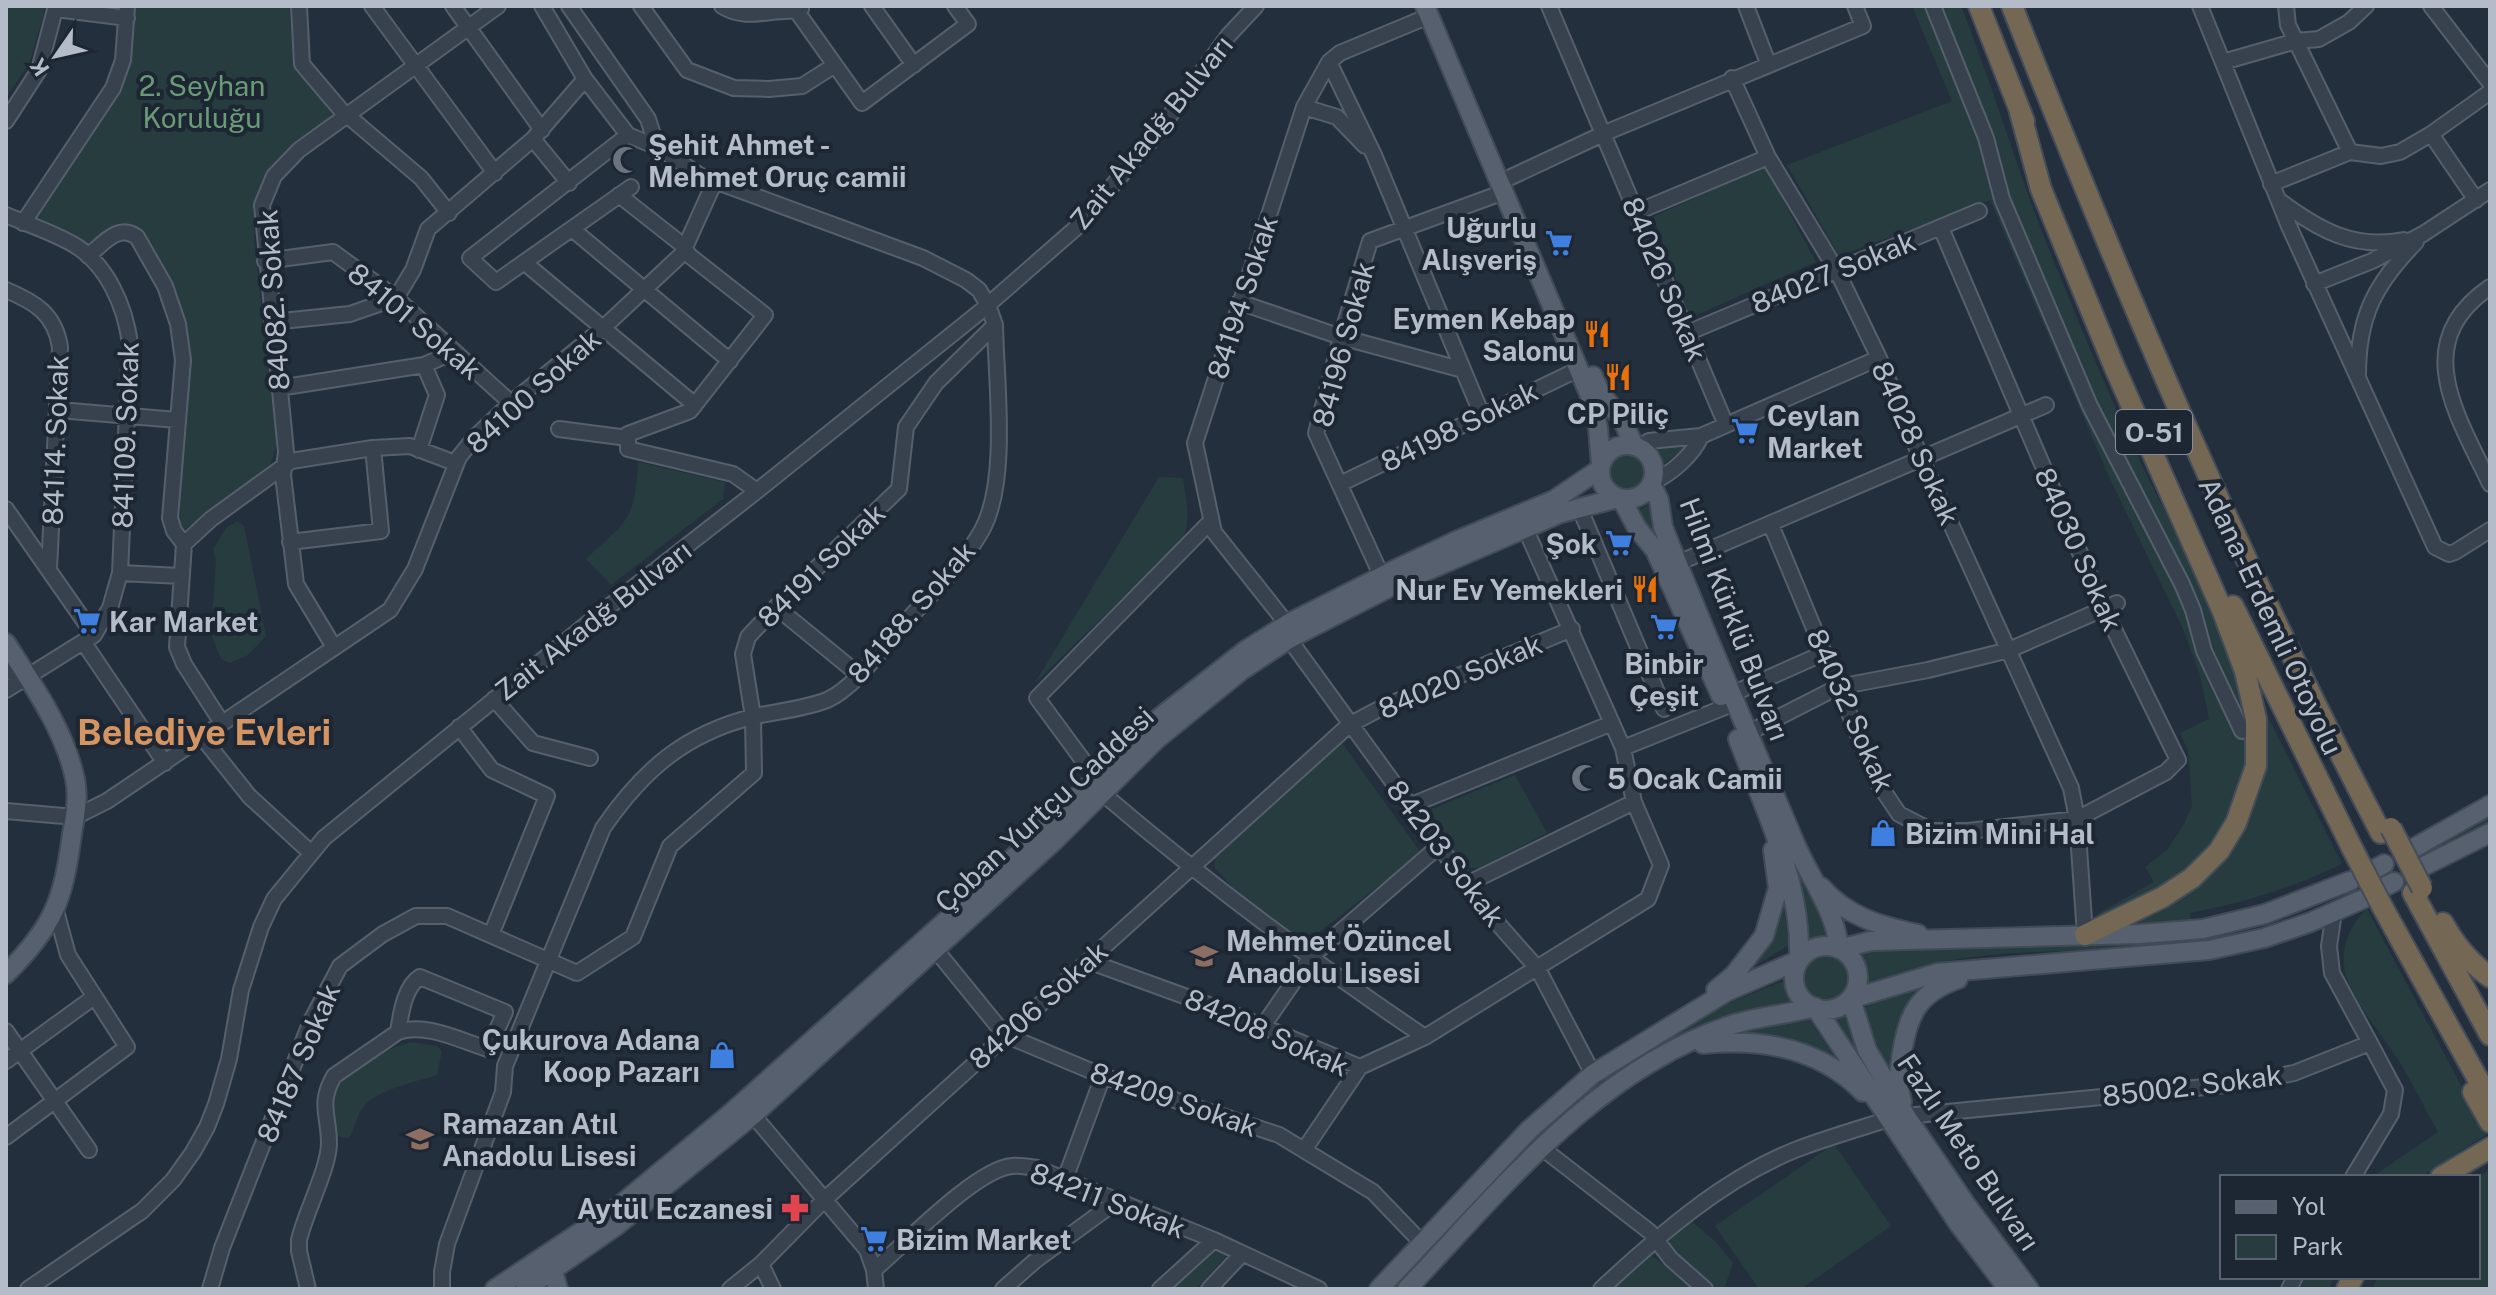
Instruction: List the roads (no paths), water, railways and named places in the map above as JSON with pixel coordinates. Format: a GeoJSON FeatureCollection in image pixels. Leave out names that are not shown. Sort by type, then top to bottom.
{"type":"FeatureCollection","features":[{"type":"Feature","properties":{"kind":"highway","name":"Adana-Erdemli Otoyolu"},"geometry":{"type":"LineString","coordinates":[[1979,6],[2020,112],[2165,457],[2301,748],[2352,848],[2387,892],[2437,1007],[2490,1101]]}},
{"type":"Feature","properties":{"kind":"highway","name":"Adana-Erdemli Otoyolu"},"geometry":{"type":"LineString","coordinates":[[2012,6],[2237,539],[2321,717],[2418,891],[2490,1035]]}},
{"type":"Feature","properties":{"kind":"highway"},"geometry":{"type":"LineString","coordinates":[[2020,112],[2041,189],[2114,366],[2223,612],[2245,671],[2256,719],[2256,766],[2236,823],[2219,851],[2192,878],[2163,897],[2085,935]]}},
{"type":"Feature","properties":{"kind":"highway"},"geometry":{"type":"LineString","coordinates":[[2418,891],[2475,967],[2490,977]]}},
{"type":"Feature","properties":{"kind":"highway"},"geometry":{"type":"LineString","coordinates":[[2437,1007],[2455,1061],[2490,1122]]}},
{"type":"Feature","properties":{"kind":"highway"},"geometry":{"type":"LineString","coordinates":[[2444,1175],[2490,1148]]}},
{"type":"Feature","properties":{"kind":"highway"},"geometry":{"type":"LineString","coordinates":[[2467,1175],[2490,1162]]}},
{"type":"Feature","properties":{"kind":"main road"},"geometry":{"type":"LineString","coordinates":[[1431,9],[1600,392],[1623,421],[1636,446],[1652,460],[1655,469],[1652,484],[1639,498],[1620,499],[1602,484],[1598,428],[1590,396],[1508,184]]}},
{"type":"Feature","properties":{"kind":"main road"},"geometry":{"type":"LineString","coordinates":[[1601,467],[1612,449],[1636,446]]}},
{"type":"Feature","properties":{"kind":"main road","name":"Çoban Yurtçu Caddesi"},"geometry":{"type":"LineString","coordinates":[[1288,631],[1382,577],[1456,541],[1554,500],[1601,467]]}},
{"type":"Feature","properties":{"kind":"main road","name":"Hilmi Kürklü Bulvarı"},"geometry":{"type":"LineString","coordinates":[[1652,484],[1659,500],[1663,527],[1729,700],[1790,875],[1799,932],[1799,960]]}},
{"type":"Feature","properties":{"kind":"main road","name":"Çoban Yurtçu Caddesi"},"geometry":{"type":"LineString","coordinates":[[495,1289],[542,1273],[616,1226],[753,1115],[935,949],[1099,785],[1159,718],[1246,650],[1561,513],[1620,499]]}},
{"type":"Feature","properties":{"kind":"main road","name":"Hilmi Kürklü Bulvarı"},"geometry":{"type":"LineString","coordinates":[[1620,499],[1655,550],[1748,733],[1807,870],[1837,929],[1839,949]]}},
{"type":"Feature","properties":{"kind":"main road"},"geometry":{"type":"LineString","coordinates":[[6,643],[56,728],[77,791],[66,875],[56,911],[49,924],[6,974]]}},
{"type":"Feature","properties":{"kind":"main road","name":"Çoban Yurtçu Caddesi"},"geometry":{"type":"LineString","coordinates":[[542,1273],[803,1051],[1020,852],[1099,785]]}},
{"type":"Feature","properties":{"kind":"main road"},"geometry":{"type":"LineString","coordinates":[[2412,849],[2490,805]]}},
{"type":"Feature","properties":{"kind":"main road"},"geometry":{"type":"LineString","coordinates":[[1669,1026],[1734,975],[1764,936],[1778,888],[1768,819]]}},
{"type":"Feature","properties":{"kind":"main road"},"geometry":{"type":"LineString","coordinates":[[2424,866],[2490,833]]}},
{"type":"Feature","properties":{"kind":"main road"},"geometry":{"type":"LineString","coordinates":[[1807,870],[1827,894],[1853,914],[1877,925],[1941,939]]}},
{"type":"Feature","properties":{"kind":"main road"},"geometry":{"type":"LineString","coordinates":[[1839,949],[1871,941],[2203,929],[2265,914],[2350,881]]}},
{"type":"Feature","properties":{"kind":"main road"},"geometry":{"type":"LineString","coordinates":[[1407,1289],[1542,1148],[1604,1092],[1680,1046],[1732,1025],[1815,1007],[1832,1009],[1851,999],[1937,973],[2209,950],[2264,938],[2363,899]]}},
{"type":"Feature","properties":{"kind":"main road"},"geometry":{"type":"LineString","coordinates":[[1379,1289],[1529,1130],[1593,1074],[1669,1026],[1726,992],[1799,960],[1815,948],[1825,946],[1839,949],[1852,959],[1857,968],[1856,989],[1851,999]]}},
{"type":"Feature","properties":{"kind":"main road"},"geometry":{"type":"LineString","coordinates":[[1799,960],[1795,970],[1797,990],[1802,999],[1815,1007]]}},
{"type":"Feature","properties":{"kind":"main road"},"geometry":{"type":"LineString","coordinates":[[1898,1117],[1897,1084],[1906,1025],[1916,1007],[1937,987],[1991,967]]}},
{"type":"Feature","properties":{"kind":"main road","name":"Fazlı Meto Bulvarı"},"geometry":{"type":"LineString","coordinates":[[1851,999],[1867,1050],[1898,1117],[1958,1223],[2008,1289]]}},
{"type":"Feature","properties":{"kind":"main road","name":"Fazlı Meto Bulvarı"},"geometry":{"type":"LineString","coordinates":[[1815,1007],[2029,1289]]}},
{"type":"Feature","properties":{"kind":"main road"},"geometry":{"type":"LineString","coordinates":[[1680,1046],[1725,1042],[1800,1050],[1851,1080],[1898,1117]]}},
{"type":"Feature","properties":{"kind":"street"},"geometry":{"type":"LineString","coordinates":[[299,6],[302,64],[348,116],[421,178],[449,213]]}},
{"type":"Feature","properties":{"kind":"street"},"geometry":{"type":"LineString","coordinates":[[372,6],[495,173]]}},
{"type":"Feature","properties":{"kind":"street"},"geometry":{"type":"LineString","coordinates":[[453,6],[569,183]]}},
{"type":"Feature","properties":{"kind":"street","name":"84082. Sokak"},"geometry":{"type":"LineString","coordinates":[[334,647],[296,584],[262,205],[274,176],[299,150],[498,6]]}},
{"type":"Feature","properties":{"kind":"street"},"geometry":{"type":"LineString","coordinates":[[542,6],[585,79],[628,135],[470,258],[496,282],[625,191],[686,250],[765,315],[690,411],[628,434],[628,449],[733,474],[757,491]]}},
{"type":"Feature","properties":{"kind":"street"},"geometry":{"type":"LineString","coordinates":[[590,6],[573,11],[648,119],[657,147]]}},
{"type":"Feature","properties":{"kind":"street"},"geometry":{"type":"LineString","coordinates":[[641,6],[687,70],[734,88],[802,86],[835,65]]}},
{"type":"Feature","properties":{"kind":"street"},"geometry":{"type":"LineString","coordinates":[[722,6],[730,11],[758,16],[798,8],[862,103],[968,24],[955,6]]}},
{"type":"Feature","properties":{"kind":"street"},"geometry":{"type":"LineString","coordinates":[[872,6],[914,65]]}},
{"type":"Feature","properties":{"kind":"street","name":"84026 Sokak"},"geometry":{"type":"LineString","coordinates":[[1549,6],[1726,425]]}},
{"type":"Feature","properties":{"kind":"street"},"geometry":{"type":"LineString","coordinates":[[1746,6],[1768,63]]}},
{"type":"Feature","properties":{"kind":"street","name":"84196 Sokak"},"geometry":{"type":"LineString","coordinates":[[1382,577],[1316,433],[1370,241],[1508,184],[1605,133],[1863,26],[1855,6]]}},
{"type":"Feature","properties":{"kind":"street"},"geometry":{"type":"LineString","coordinates":[[1933,6],[1986,138],[2002,199],[2053,320],[2090,406],[2182,584],[2204,651],[2242,731]]}},
{"type":"Feature","properties":{"kind":"street"},"geometry":{"type":"LineString","coordinates":[[2200,6],[2314,284],[2435,547],[2449,554],[2490,530]]}},
{"type":"Feature","properties":{"kind":"street"},"geometry":{"type":"LineString","coordinates":[[2286,6],[2288,25],[2350,152]]}},
{"type":"Feature","properties":{"kind":"street"},"geometry":{"type":"LineString","coordinates":[[2223,62],[2296,41],[2319,39],[2349,22],[2366,6]]}},
{"type":"Feature","properties":{"kind":"street"},"geometry":{"type":"LineString","coordinates":[[2431,6],[2490,83]]}},
{"type":"Feature","properties":{"kind":"street"},"geometry":{"type":"LineString","coordinates":[[6,121],[39,70],[56,7],[127,12],[123,60],[113,88],[23,223]]}},
{"type":"Feature","properties":{"kind":"street","name":"Zait Akadğ Bulvarı"},"geometry":{"type":"LineString","coordinates":[[28,1289],[142,1211],[173,1180],[193,1152],[216,1104],[229,1059],[241,990],[261,927],[274,899],[324,838],[988,305],[1077,227],[1155,136],[1250,8]]}},
{"type":"Feature","properties":{"kind":"street"},"geometry":{"type":"LineString","coordinates":[[1431,9],[1340,53],[1329,62],[1374,155],[1482,415]]}},
{"type":"Feature","properties":{"kind":"street","name":"84194 Sokak"},"geometry":{"type":"LineString","coordinates":[[1288,631],[1214,532],[1195,443],[1304,107],[1329,62]]}},
{"type":"Feature","properties":{"kind":"street","name":"84028 Sokak"},"geometry":{"type":"LineString","coordinates":[[1732,78],[1768,157],[1837,271],[1879,358],[1921,458],[2071,788],[2077,819],[2085,935]]}},
{"type":"Feature","properties":{"kind":"street"},"geometry":{"type":"LineString","coordinates":[[272,322],[350,314],[396,298],[413,270],[428,229],[537,134],[585,79]]}},
{"type":"Feature","properties":{"kind":"street"},"geometry":{"type":"LineString","coordinates":[[2271,184],[2350,152],[2381,156],[2400,152],[2490,92]]}},
{"type":"Feature","properties":{"kind":"street"},"geometry":{"type":"LineString","coordinates":[[1304,107],[1337,117],[1374,155]]}},
{"type":"Feature","properties":{"kind":"street"},"geometry":{"type":"LineString","coordinates":[[2431,134],[2476,200]]}},
{"type":"Feature","properties":{"kind":"street","name":"84188. Sokak"},"geometry":{"type":"LineString","coordinates":[[442,1289],[447,1244],[503,1092],[505,1066],[603,828],[643,776],[669,754],[722,727],[830,698],[858,674],[971,547],[994,501],[998,474],[995,325],[979,290],[923,258],[701,176],[657,147],[628,135]]}},
{"type":"Feature","properties":{"kind":"street"},"geometry":{"type":"LineString","coordinates":[[1637,212],[1768,157]]}},
{"type":"Feature","properties":{"kind":"street","name":"84100 Sokak"},"geometry":{"type":"LineString","coordinates":[[75,817],[107,801],[165,763],[390,610],[415,569],[455,463],[476,436],[511,403],[602,329],[686,250],[715,181]]}},
{"type":"Feature","properties":{"kind":"street"},"geometry":{"type":"LineString","coordinates":[[2314,284],[2372,261],[2423,234],[2490,190]]}},
{"type":"Feature","properties":{"kind":"street"},"geometry":{"type":"LineString","coordinates":[[2278,200],[2303,218],[2351,240],[2378,244],[2423,234]]}},
{"type":"Feature","properties":{"kind":"street","name":"84027 Sokak"},"geometry":{"type":"LineString","coordinates":[[1687,333],[1979,211]]}},
{"type":"Feature","properties":{"kind":"street","name":"841109. Sokak"},"geometry":{"type":"LineString","coordinates":[[6,215],[76,246],[88,256],[114,290],[129,330],[120,573],[110,608],[89,639]]}},
{"type":"Feature","properties":{"kind":"street","name":"84030 Sokak"},"geometry":{"type":"LineString","coordinates":[[1941,228],[2021,416],[2178,760],[2166,772],[2077,819]]}},
{"type":"Feature","properties":{"kind":"street"},"geometry":{"type":"LineString","coordinates":[[572,229],[730,361]]}},
{"type":"Feature","properties":{"kind":"street"},"geometry":{"type":"LineString","coordinates":[[88,256],[117,232],[131,232],[137,237],[165,286],[178,324],[183,360],[170,518],[174,531],[184,544]]}},
{"type":"Feature","properties":{"kind":"street"},"geometry":{"type":"LineString","coordinates":[[2358,380],[2358,345],[2366,311],[2375,291],[2423,234]]}},
{"type":"Feature","properties":{"kind":"street","name":"84101 Sokak"},"geometry":{"type":"LineString","coordinates":[[265,261],[333,252],[396,298],[511,403]]}},
{"type":"Feature","properties":{"kind":"street"},"geometry":{"type":"LineString","coordinates":[[525,263],[695,405]]}},
{"type":"Feature","properties":{"kind":"street"},"geometry":{"type":"LineString","coordinates":[[2490,287],[2454,327],[2448,339],[2444,370],[2446,386],[2458,418],[2490,484]]}},
{"type":"Feature","properties":{"kind":"street","name":"84114. Sokak"},"geometry":{"type":"LineString","coordinates":[[6,290],[34,302],[53,323],[60,347],[49,569]]}},
{"type":"Feature","properties":{"kind":"street"},"geometry":{"type":"LineString","coordinates":[[1239,302],[1341,337],[1463,370],[1482,415]]}},
{"type":"Feature","properties":{"kind":"street","name":"84191 Sokak"},"geometry":{"type":"LineString","coordinates":[[548,960],[577,973],[633,937],[670,846],[754,773],[753,717],[743,654],[748,637],[899,489],[906,427],[936,383],[995,325]]}},
{"type":"Feature","properties":{"kind":"street"},"geometry":{"type":"LineString","coordinates":[[279,388],[424,365],[454,352]]}},
{"type":"Feature","properties":{"kind":"street"},"geometry":{"type":"LineString","coordinates":[[1636,446],[1649,441],[1701,436],[1879,358]]}},
{"type":"Feature","properties":{"kind":"street"},"geometry":{"type":"LineString","coordinates":[[419,450],[437,395],[424,365]]}},
{"type":"Feature","properties":{"kind":"street","name":"84198 Sokak"},"geometry":{"type":"LineString","coordinates":[[1340,484],[1579,369]]}},
{"type":"Feature","properties":{"kind":"street"},"geometry":{"type":"LineString","coordinates":[[1678,563],[2046,405]]}},
{"type":"Feature","properties":{"kind":"street"},"geometry":{"type":"LineString","coordinates":[[59,410],[177,420]]}},
{"type":"Feature","properties":{"kind":"street"},"geometry":{"type":"LineString","coordinates":[[559,429],[628,438]]}},
{"type":"Feature","properties":{"kind":"street"},"geometry":{"type":"LineString","coordinates":[[1652,484],[1697,446],[1701,436]]}},
{"type":"Feature","properties":{"kind":"street"},"geometry":{"type":"LineString","coordinates":[[222,723],[184,664],[177,647],[184,544],[211,519],[291,461],[373,448],[410,446],[455,463]]}},
{"type":"Feature","properties":{"kind":"street"},"geometry":{"type":"LineString","coordinates":[[290,542],[381,531],[373,448]]}},
{"type":"Feature","properties":{"kind":"street"},"geometry":{"type":"LineString","coordinates":[[6,509],[49,569],[165,763]]}},
{"type":"Feature","properties":{"kind":"street"},"geometry":{"type":"LineString","coordinates":[[1580,509],[1664,709]]}},
{"type":"Feature","properties":{"kind":"street"},"geometry":{"type":"LineString","coordinates":[[1211,521],[1037,698],[1099,785],[1191,868],[1310,958],[1425,1037]]}},
{"type":"Feature","properties":{"kind":"street","name":"84032 Sokak"},"geometry":{"type":"LineString","coordinates":[[1771,525],[1878,783],[1899,814],[1932,831],[1968,831],[2077,819]]}},
{"type":"Feature","properties":{"kind":"street"},"geometry":{"type":"LineString","coordinates":[[1360,1067],[1425,1037],[1648,899],[1661,865],[1634,802],[1623,748],[1525,528]]}},
{"type":"Feature","properties":{"kind":"street"},"geometry":{"type":"LineString","coordinates":[[120,573],[181,576]]}},
{"type":"Feature","properties":{"kind":"street"},"geometry":{"type":"LineString","coordinates":[[1748,733],[1838,687],[1928,670],[2009,650],[2110,606]]}},
{"type":"Feature","properties":{"kind":"street"},"geometry":{"type":"LineString","coordinates":[[776,607],[858,674]]}},
{"type":"Feature","properties":{"kind":"street","name":"84020 Sokak"},"geometry":{"type":"LineString","coordinates":[[1349,725],[1383,707],[1572,629]]}},
{"type":"Feature","properties":{"kind":"street","name":"84203 Sokak"},"geometry":{"type":"LineString","coordinates":[[1288,631],[1349,725],[1467,884],[1538,969],[1593,1074]]}},
{"type":"Feature","properties":{"kind":"street"},"geometry":{"type":"LineString","coordinates":[[6,690],[89,639]]}},
{"type":"Feature","properties":{"kind":"street"},"geometry":{"type":"LineString","coordinates":[[1623,748],[1824,653]]}},
{"type":"Feature","properties":{"kind":"street"},"geometry":{"type":"LineString","coordinates":[[6,669],[25,678]]}},
{"type":"Feature","properties":{"kind":"street"},"geometry":{"type":"LineString","coordinates":[[494,699],[533,743],[590,758]]}},
{"type":"Feature","properties":{"kind":"street"},"geometry":{"type":"LineString","coordinates":[[1409,806],[1612,723]]}},
{"type":"Feature","properties":{"kind":"street","name":"84206 Sokak"},"geometry":{"type":"LineString","coordinates":[[730,1289],[761,1264],[824,1200],[1005,1035],[1349,725]]}},
{"type":"Feature","properties":{"kind":"street"},"geometry":{"type":"LineString","coordinates":[[459,727],[492,770],[547,796],[491,935]]}},
{"type":"Feature","properties":{"kind":"street"},"geometry":{"type":"LineString","coordinates":[[202,737],[249,796],[311,853]]}},
{"type":"Feature","properties":{"kind":"street"},"geometry":{"type":"LineString","coordinates":[[1467,884],[1634,802]]}},
{"type":"Feature","properties":{"kind":"street"},"geometry":{"type":"LineString","coordinates":[[6,811],[75,817]]}},
{"type":"Feature","properties":{"kind":"street"},"geometry":{"type":"LineString","coordinates":[[1263,1026],[1310,958],[1439,846]]}},
{"type":"Feature","properties":{"kind":"street"},"geometry":{"type":"LineString","coordinates":[[6,1137],[127,1047],[68,955],[56,911]]}},
{"type":"Feature","properties":{"kind":"street"},"geometry":{"type":"LineString","coordinates":[[2334,912],[2329,946],[2332,973],[2395,1090],[2391,1114],[2354,1175]]}},
{"type":"Feature","properties":{"kind":"street","name":"84187 Sokak"},"geometry":{"type":"LineString","coordinates":[[210,1289],[222,1248],[311,1021],[340,966],[383,934],[416,916],[447,916],[548,960]]}},
{"type":"Feature","properties":{"kind":"street","name":"84209 Sokak"},"geometry":{"type":"LineString","coordinates":[[935,949],[1005,1035],[1103,1076],[1279,1135],[1373,1192],[1422,1243]]}},
{"type":"Feature","properties":{"kind":"street","name":"84208 Sokak"},"geometry":{"type":"LineString","coordinates":[[1088,961],[1263,1026],[1360,1067],[1304,1150]]}},
{"type":"Feature","properties":{"kind":"street"},"geometry":{"type":"LineString","coordinates":[[308,1289],[299,1240],[329,1145],[324,1108],[328,1086],[342,1068],[408,1028],[488,1049],[505,1012],[420,977],[411,985],[401,1010],[398,1032]]}},
{"type":"Feature","properties":{"kind":"street"},"geometry":{"type":"LineString","coordinates":[[6,1061],[94,997]]}},
{"type":"Feature","properties":{"kind":"street"},"geometry":{"type":"LineString","coordinates":[[6,1031],[89,1150]]}},
{"type":"Feature","properties":{"kind":"street","name":"85002. Sokak"},"geometry":{"type":"LineString","coordinates":[[1601,1289],[1654,1240],[1748,1174],[1794,1151],[1898,1117],[2236,1084],[2294,1073],[2370,1043]]}},
{"type":"Feature","properties":{"kind":"street"},"geometry":{"type":"LineString","coordinates":[[1065,1179],[1103,1076]]}},
{"type":"Feature","properties":{"kind":"street"},"geometry":{"type":"LineString","coordinates":[[753,1115],[867,1250],[876,1289]]}},
{"type":"Feature","properties":{"kind":"street"},"geometry":{"type":"LineString","coordinates":[[1542,1148],[1650,1232],[1671,1259],[1705,1289]]}},
{"type":"Feature","properties":{"kind":"street","name":"84211 Sokak"},"geometry":{"type":"LineString","coordinates":[[874,1270],[973,1184],[996,1170],[1013,1166],[1037,1168],[1065,1179],[1214,1240],[1319,1289]]}},
{"type":"Feature","properties":{"kind":"street"},"geometry":{"type":"LineString","coordinates":[[1003,1289],[1036,1260],[1117,1201]]}},
{"type":"Feature","properties":{"kind":"street"},"geometry":{"type":"LineString","coordinates":[[1160,1289],[1214,1240]]}},
{"type":"Feature","properties":{"kind":"street"},"geometry":{"type":"LineString","coordinates":[[1209,1289],[1242,1254]]}},
{"type":"Feature","properties":{"kind":"street"},"geometry":{"type":"LineString","coordinates":[[761,1264],[773,1289]]}},
{"type":"Feature","properties":{"kind":"place","name":"Şehit Ahmet - Mehmet Oruç camii"},"geometry":{"type":"Point","coordinates":[626,160]}},
{"type":"Feature","properties":{"kind":"place","name":"Uğurlu Alışveriş"},"geometry":{"type":"Point","coordinates":[1559,243]}},
{"type":"Feature","properties":{"kind":"place","name":"Eymen Kebap Salonu"},"geometry":{"type":"Point","coordinates":[1597,334]}},
{"type":"Feature","properties":{"kind":"place","name":"CP Piliç"},"geometry":{"type":"Point","coordinates":[1618,377]}},
{"type":"Feature","properties":{"kind":"place","name":"Ceylan Market"},"geometry":{"type":"Point","coordinates":[1745,431]}},
{"type":"Feature","properties":{"kind":"place","name":"Şok"},"geometry":{"type":"Point","coordinates":[1619,543]}},
{"type":"Feature","properties":{"kind":"place","name":"Nur Ev Yemekleri"},"geometry":{"type":"Point","coordinates":[1645,589]}},
{"type":"Feature","properties":{"kind":"place","name":"Kar Market"},"geometry":{"type":"Point","coordinates":[87,621]}},
{"type":"Feature","properties":{"kind":"place","name":"Binbir Çeşit"},"geometry":{"type":"Point","coordinates":[1664,627]}},
{"type":"Feature","properties":{"kind":"place","name":"5 Ocak Camii"},"geometry":{"type":"Point","coordinates":[1585,778]}},
{"type":"Feature","properties":{"kind":"place","name":"Bizim Mini Hal"},"geometry":{"type":"Point","coordinates":[1883,833]}},
{"type":"Feature","properties":{"kind":"place","name":"Mehmet Özüncel Anadolu Lisesi"},"geometry":{"type":"Point","coordinates":[1204,956]}},
{"type":"Feature","properties":{"kind":"place","name":"Çukurova Adana Koop Pazarı"},"geometry":{"type":"Point","coordinates":[722,1055]}},
{"type":"Feature","properties":{"kind":"place","name":"Ramazan Atıl Anadolu Lisesi"},"geometry":{"type":"Point","coordinates":[420,1139]}},
{"type":"Feature","properties":{"kind":"place","name":"Aytül Eczanesi"},"geometry":{"type":"Point","coordinates":[795,1208]}},
{"type":"Feature","properties":{"kind":"place","name":"Bizim Market"},"geometry":{"type":"Point","coordinates":[874,1239]}},
{"type":"Feature","properties":{"kind":"district","name":"Belediye Evleri"},"geometry":{"type":"Point","coordinates":[204,732]}},
{"type":"Feature","properties":{"kind":"park label","name":"2. Seyhan Koruluğu"},"geometry":{"type":"Point","coordinates":[202,101]}}]}
